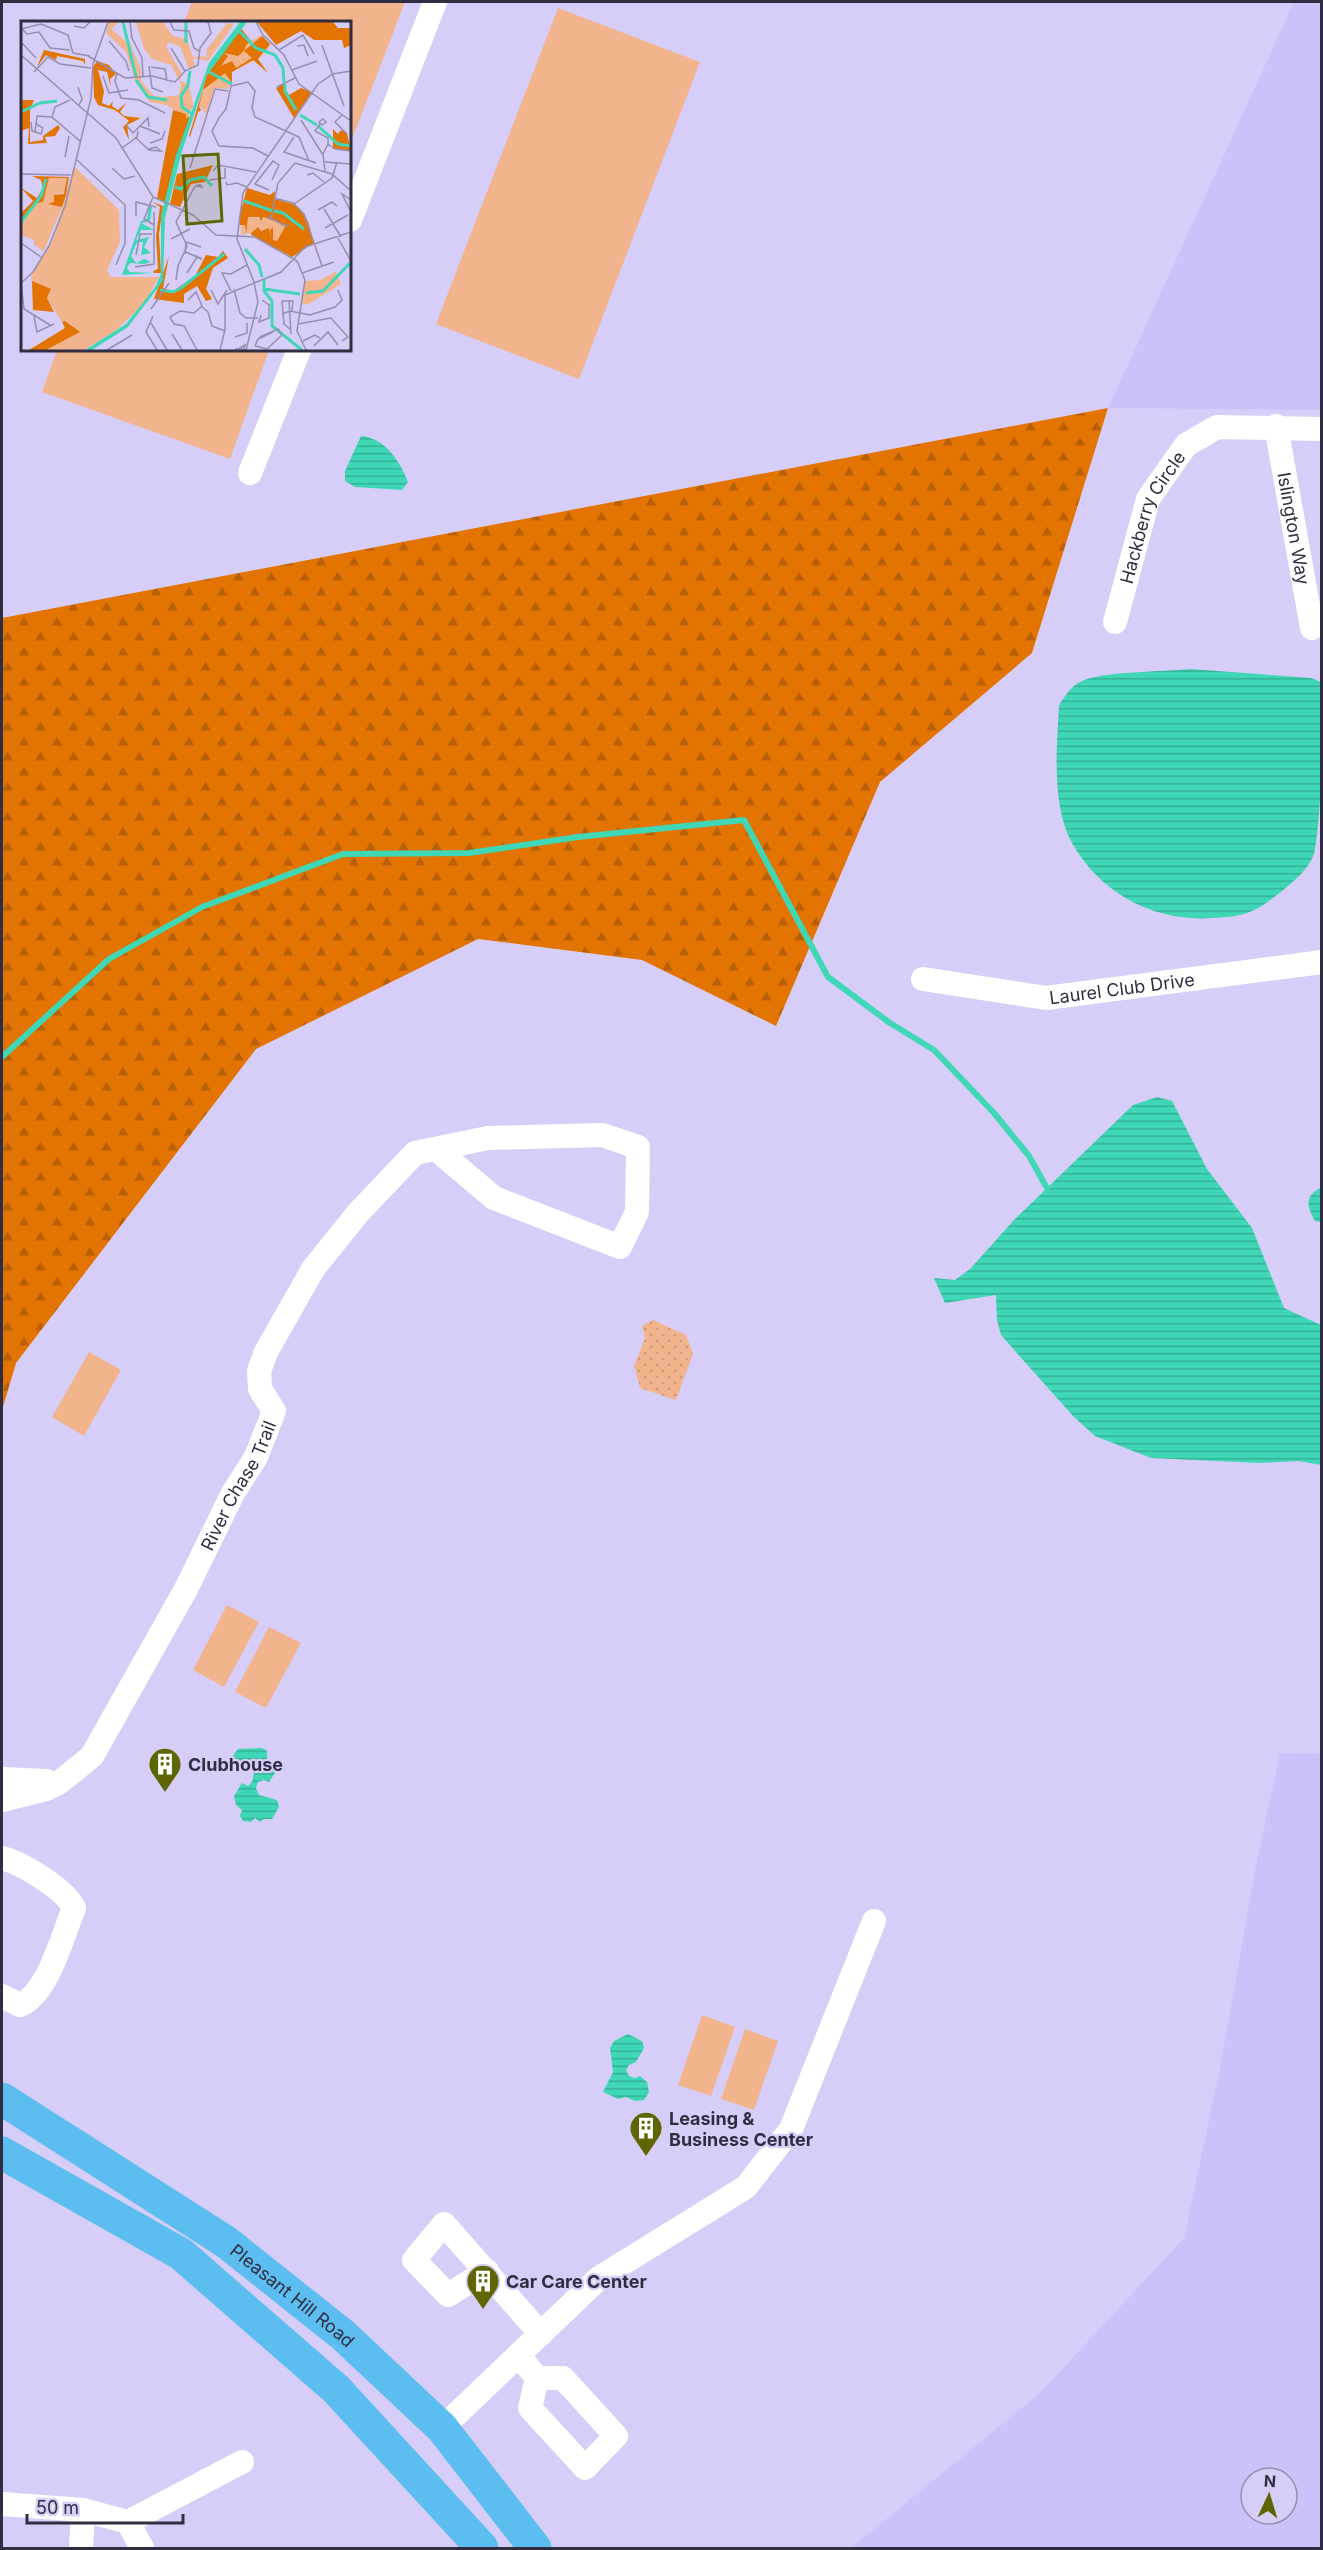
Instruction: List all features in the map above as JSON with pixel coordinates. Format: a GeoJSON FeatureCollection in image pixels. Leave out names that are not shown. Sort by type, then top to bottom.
{"type":"FeatureCollection","features":[{"type":"Feature","properties":{"kind":"highway","name":"Pleasant Hill Road"},"geometry":{"type":"LineString","coordinates":[[2,2099],[226,2242],[343,2335],[442,2428],[535,2548]]}},
{"type":"Feature","properties":{"kind":"highway"},"geometry":{"type":"LineString","coordinates":[[2,2153],[181,2254],[336,2389],[482,2548]]}},
{"type":"Feature","properties":{"kind":"highway"},"geometry":{"type":"LineString","coordinates":[[181,2254],[223,2260],[286,2312],[385,2400],[442,2428]]}},
{"type":"Feature","properties":{"kind":"street"},"geometry":{"type":"LineString","coordinates":[[351,217],[435,2]]}},
{"type":"Feature","properties":{"kind":"street"},"geometry":{"type":"LineString","coordinates":[[250,473],[299,351]]}},
{"type":"Feature","properties":{"kind":"street","name":"Hackberry Circle"},"geometry":{"type":"LineString","coordinates":[[1114,621],[1148,499],[1186,445],[1217,427],[1276,426],[1322,429]]}},
{"type":"Feature","properties":{"kind":"street","name":"Islington Way"},"geometry":{"type":"LineString","coordinates":[[1276,426],[1312,628]]}},
{"type":"Feature","properties":{"kind":"street","name":"Laurel Club Drive"},"geometry":{"type":"LineString","coordinates":[[923,979],[1046,998],[1322,962]]}},
{"type":"Feature","properties":{"kind":"street","name":"River Chase Trail"},"geometry":{"type":"LineString","coordinates":[[2,1800],[46,1789],[60,1782],[92,1756],[186,1590],[232,1493],[256,1456],[274,1411],[260,1389],[259,1371],[266,1352],[313,1269],[358,1213],[415,1154],[436,1149],[488,1138],[602,1135],[638,1147],[637,1212],[620,1247],[494,1198],[436,1149]]}},
{"type":"Feature","properties":{"kind":"street"},"geometry":{"type":"LineString","coordinates":[[2,1779],[60,1782]]}},
{"type":"Feature","properties":{"kind":"street"},"geometry":{"type":"LineString","coordinates":[[2,1858],[58,1889],[69,1898],[74,1908],[44,1981],[32,1997],[20,2005],[2,1996]]}},
{"type":"Feature","properties":{"kind":"street"},"geometry":{"type":"LineString","coordinates":[[442,2428],[599,2278],[746,2187],[791,2129],[874,1922]]}},
{"type":"Feature","properties":{"kind":"street"},"geometry":{"type":"LineString","coordinates":[[487,2271],[448,2295],[414,2260],[444,2224],[487,2271],[541,2334]]}},
{"type":"Feature","properties":{"kind":"street"},"geometry":{"type":"LineString","coordinates":[[519,2356],[537,2378]]}},
{"type":"Feature","properties":{"kind":"street"},"geometry":{"type":"LineString","coordinates":[[2,2504],[83,2510],[128,2522],[242,2462]]}},
{"type":"Feature","properties":{"kind":"street"},"geometry":{"type":"LineString","coordinates":[[81,2548],[83,2510]]}},
{"type":"Feature","properties":{"kind":"street"},"geometry":{"type":"LineString","coordinates":[[128,2522],[142,2548]]}},
{"type":"Feature","properties":{"kind":"shaded area"},"geometry":{"type":"Polygon","coordinates":[[[192,2],[405,2],[351,142],[351,21],[184,21],[192,2]]]}},
{"type":"Feature","properties":{"kind":"shaded area"},"geometry":{"type":"Polygon","coordinates":[[[1294,2],[1321,2],[1321,410],[1108,408],[1294,2]]]}},
{"type":"Feature","properties":{"kind":"shaded area"},"geometry":{"type":"Polygon","coordinates":[[[558,8],[700,62],[579,379],[436,324],[558,8]]]}},
{"type":"Feature","properties":{"kind":"shaded area"},"geometry":{"type":"Polygon","coordinates":[[[57,351],[269,351],[230,459],[42,392],[57,351]]]}},
{"type":"Feature","properties":{"kind":"shaded area"},"geometry":{"type":"Polygon","coordinates":[[[361,436],[377,441],[396,459],[408,482],[402,490],[355,487],[345,481],[345,471],[361,436]]]}},
{"type":"Feature","properties":{"kind":"shaded area"},"geometry":{"type":"Polygon","coordinates":[[[1190,669],[1311,678],[1321,682],[1322,746],[1314,854],[1305,870],[1282,891],[1256,909],[1237,916],[1191,918],[1170,915],[1131,901],[1098,877],[1084,861],[1065,828],[1061,811],[1057,776],[1059,705],[1069,692],[1082,681],[1104,675],[1190,669]]]}},
{"type":"Feature","properties":{"kind":"shaded area"},"geometry":{"type":"Polygon","coordinates":[[[1157,1097],[1172,1101],[1207,1169],[1252,1228],[1284,1308],[1321,1325],[1321,1465],[1299,1461],[1259,1463],[1151,1458],[1095,1436],[1073,1416],[1001,1335],[997,1320],[996,1295],[945,1303],[934,1278],[955,1280],[970,1269],[1014,1220],[1133,1105],[1157,1097]]]}},
{"type":"Feature","properties":{"kind":"shaded area"},"geometry":{"type":"Polygon","coordinates":[[[1322,1188],[1321,1222],[1315,1221],[1309,1202],[1312,1194],[1322,1188]]]}},
{"type":"Feature","properties":{"kind":"shaded area"},"geometry":{"type":"Polygon","coordinates":[[[653,1320],[686,1335],[693,1354],[676,1400],[640,1388],[634,1366],[645,1338],[642,1326],[653,1320]]]}},
{"type":"Feature","properties":{"kind":"shaded area"},"geometry":{"type":"Polygon","coordinates":[[[89,1352],[121,1370],[84,1436],[52,1417],[89,1352]]]}},
{"type":"Feature","properties":{"kind":"shaded area"},"geometry":{"type":"Polygon","coordinates":[[[227,1605],[259,1622],[224,1687],[193,1670],[227,1605]]]}},
{"type":"Feature","properties":{"kind":"shaded area"},"geometry":{"type":"Polygon","coordinates":[[[269,1627],[301,1643],[266,1708],[235,1692],[269,1627]]]}},
{"type":"Feature","properties":{"kind":"shaded area"},"geometry":{"type":"Polygon","coordinates":[[[262,1748],[267,1751],[267,1759],[275,1773],[269,1782],[264,1780],[258,1782],[256,1788],[259,1795],[277,1800],[279,1807],[272,1819],[264,1819],[260,1822],[255,1818],[251,1822],[243,1821],[240,1816],[242,1810],[236,1805],[234,1796],[242,1783],[248,1786],[252,1782],[254,1773],[246,1768],[239,1772],[232,1768],[234,1762],[231,1758],[238,1749],[262,1748]]]}},
{"type":"Feature","properties":{"kind":"shaded area"},"geometry":{"type":"Polygon","coordinates":[[[1280,1753],[1321,1754],[1321,2548],[851,2548],[1040,2393],[1184,2238],[1221,2063],[1256,1865],[1280,1753]]]}},
{"type":"Feature","properties":{"kind":"shaded area"},"geometry":{"type":"Polygon","coordinates":[[[702,2015],[735,2027],[711,2096],[678,2085],[702,2015]]]}},
{"type":"Feature","properties":{"kind":"shaded area"},"geometry":{"type":"Polygon","coordinates":[[[745,2029],[778,2041],[754,2110],[721,2099],[745,2029]]]}},
{"type":"Feature","properties":{"kind":"shaded area"},"geometry":{"type":"Polygon","coordinates":[[[628,2034],[642,2041],[644,2048],[636,2062],[629,2065],[626,2070],[629,2076],[635,2078],[640,2076],[647,2082],[649,2092],[644,2100],[635,2101],[626,2097],[618,2099],[603,2092],[613,2072],[610,2048],[614,2041],[628,2034]]]}},
{"type":"Feature","properties":{"kind":"green space"},"geometry":{"type":"Polygon","coordinates":[[[1108,408],[1032,653],[880,782],[776,1026],[642,960],[478,939],[256,1049],[16,1363],[2,1410],[2,618],[1108,408]]]}},
{"type":"Feature","properties":{"kind":"waterway"},"geometry":{"type":"LineString","coordinates":[[2,1057],[109,959],[202,907],[343,854],[469,853],[578,837],[744,820],[828,977],[890,1023],[934,1050],[994,1113],[1029,1156],[1047,1188]]}},
{"type":"Feature","properties":{"kind":"place","name":"Clubhouse"},"geometry":{"type":"Point","coordinates":[165,1793]}},
{"type":"Feature","properties":{"kind":"place","name":"Leasing & Business Center"},"geometry":{"type":"Point","coordinates":[646,2157]}},
{"type":"Feature","properties":{"kind":"place","name":"Car Care Center"},"geometry":{"type":"Point","coordinates":[483,2310]}}]}
